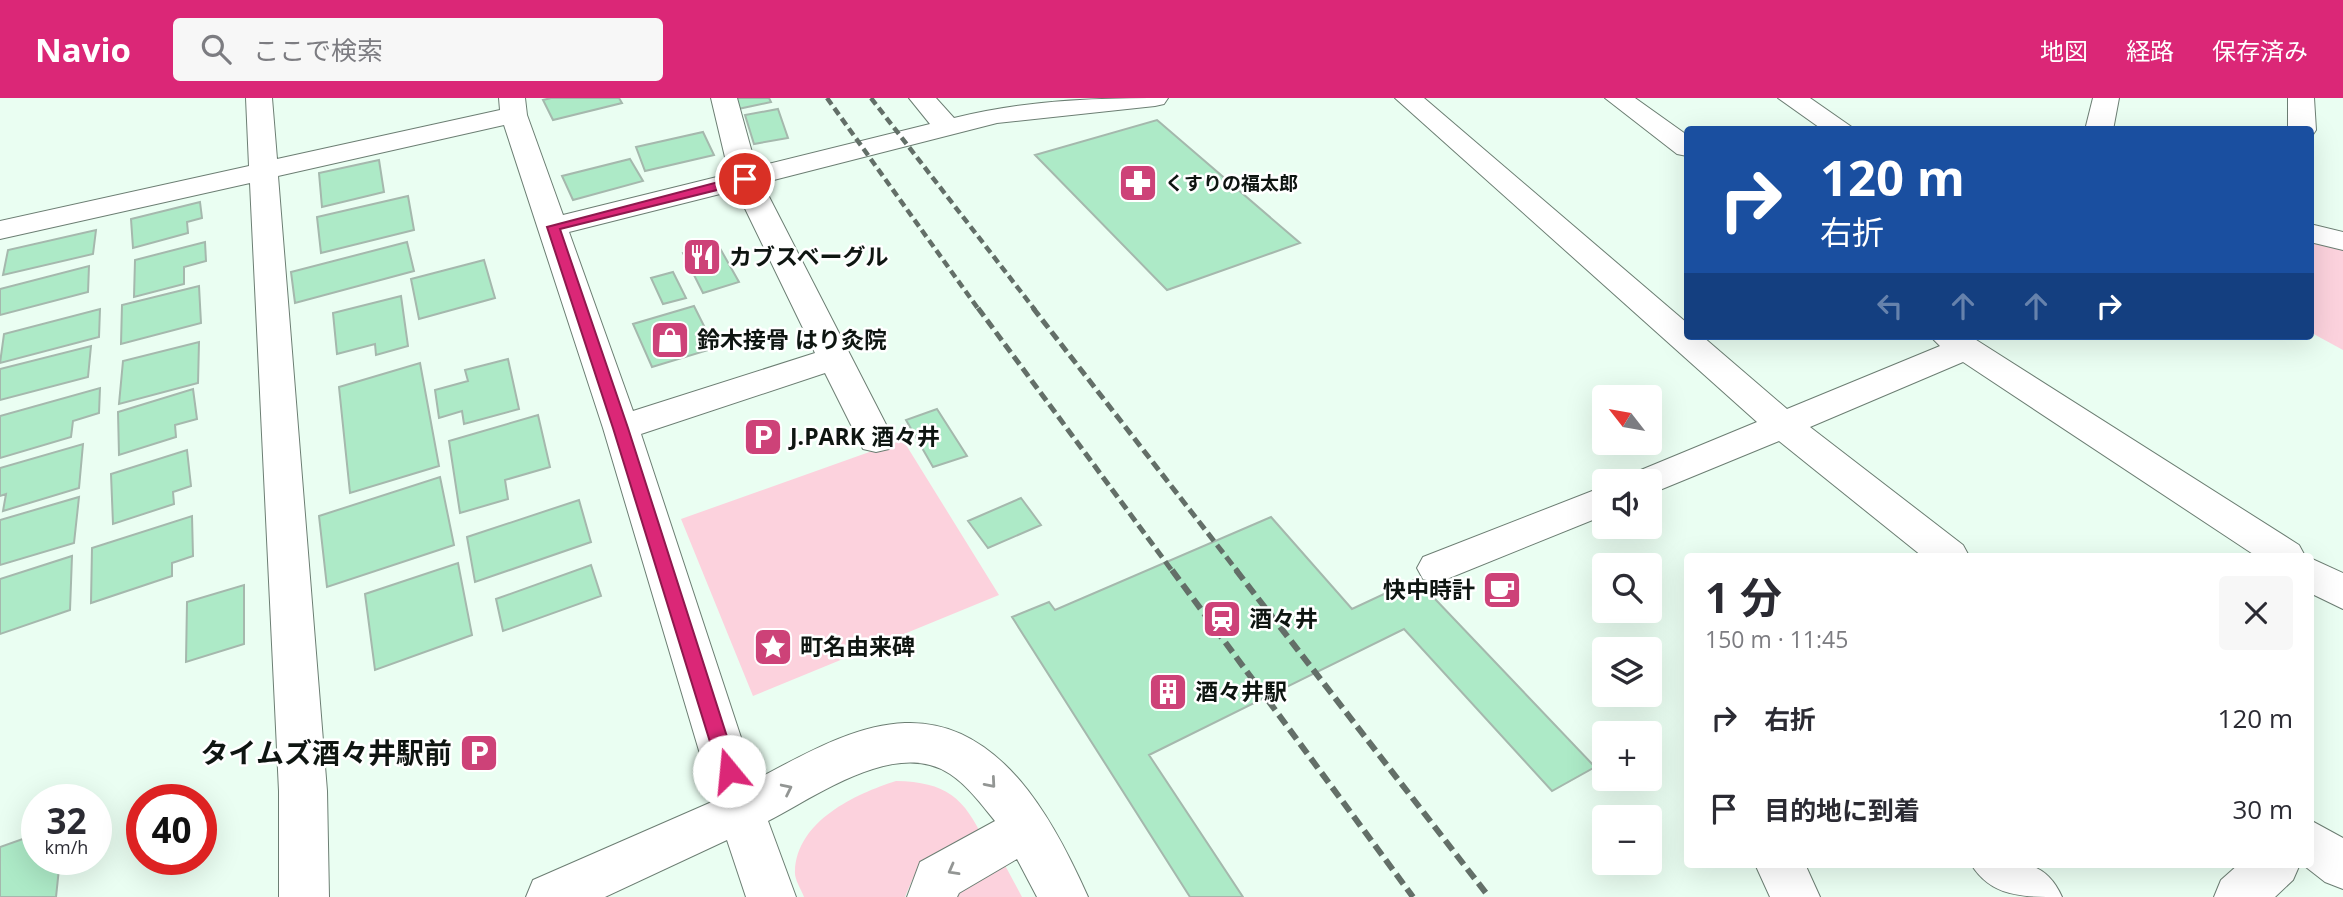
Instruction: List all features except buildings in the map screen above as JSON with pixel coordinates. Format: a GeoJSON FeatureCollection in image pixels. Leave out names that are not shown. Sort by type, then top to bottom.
{"type":"FeatureCollection","features":[{"type":"Feature","properties":{"kind":"street"},"geometry":{"type":"LineString","coordinates":[[259,98],[303,791],[304,897]]}},
{"type":"Feature","properties":{"kind":"street"},"geometry":{"type":"LineString","coordinates":[[724,98],[745,179],[876,440]]}},
{"type":"Feature","properties":{"kind":"street"},"geometry":{"type":"LineString","coordinates":[[922,98],[948,128]]}},
{"type":"Feature","properties":{"kind":"street"},"geometry":{"type":"LineString","coordinates":[[553,227],[1033,109],[1156,98]]}},
{"type":"Feature","properties":{"kind":"street"},"geometry":{"type":"LineString","coordinates":[[1408,98],[1684,339]]}},
{"type":"Feature","properties":{"kind":"street"},"geometry":{"type":"LineString","coordinates":[[1618,98],[1684,146]]}},
{"type":"Feature","properties":{"kind":"street"},"geometry":{"type":"LineString","coordinates":[[1791,98],[1836,126]]}},
{"type":"Feature","properties":{"kind":"street"},"geometry":{"type":"LineString","coordinates":[[2100,126],[2106,98]]}},
{"type":"Feature","properties":{"kind":"street"},"geometry":{"type":"LineString","coordinates":[[2301,98],[2302,126]]}},
{"type":"Feature","properties":{"kind":"street"},"geometry":{"type":"LineString","coordinates":[[0,230],[262,171],[513,107],[621,428],[741,811],[772,897]]}},
{"type":"Feature","properties":{"kind":"street"},"geometry":{"type":"LineString","coordinates":[[2314,234],[2343,241]]}},
{"type":"Feature","properties":{"kind":"street"},"geometry":{"type":"LineString","coordinates":[[1685,340],[1784,426],[1945,553]]}},
{"type":"Feature","properties":{"kind":"street"},"geometry":{"type":"LineString","coordinates":[[1662,476],[1784,426],[1956,342],[2280,553]]}},
{"type":"Feature","properties":{"kind":"street"},"geometry":{"type":"LineString","coordinates":[[621,428],[834,358]]}},
{"type":"Feature","properties":{"kind":"street"},"geometry":{"type":"LineString","coordinates":[[1437,568],[1592,504]]}},
{"type":"Feature","properties":{"kind":"street"},"geometry":{"type":"LineString","coordinates":[[551,897],[741,811],[866,750],[922,742],[946,746],[966,758],[988,778],[1027,828],[1063,897]]}},
{"type":"Feature","properties":{"kind":"street"},"geometry":{"type":"LineString","coordinates":[[932,897],[938,878],[1027,828]]}},
{"type":"Feature","properties":{"kind":"street"},"geometry":{"type":"LineString","coordinates":[[2314,845],[2343,866]]}},
{"type":"Feature","properties":{"kind":"street"},"geometry":{"type":"LineString","coordinates":[[1782,868],[1795,897]]}},
{"type":"Feature","properties":{"kind":"street"},"geometry":{"type":"LineString","coordinates":[[2001,868],[2037,897]]}},
{"type":"Feature","properties":{"kind":"street"},"geometry":{"type":"LineString","coordinates":[[2239,897],[2271,868]]}},
{"type":"Feature","properties":{"kind":"shaded area"},"geometry":{"type":"Polygon","coordinates":[[[2314,241],[2343,248],[2343,350],[2314,334],[2314,241]]]}},
{"type":"Feature","properties":{"kind":"shaded area"},"geometry":{"type":"Polygon","coordinates":[[[903,440],[999,595],[753,696],[681,519],[903,440]]]}},
{"type":"Feature","properties":{"kind":"shaded area"},"geometry":{"type":"Polygon","coordinates":[[[896,781],[928,785],[951,795],[969,814],[985,842],[913,878],[905,897],[804,897],[795,874],[798,853],[817,824],[847,802],[896,781]]]}},
{"type":"Feature","properties":{"kind":"shaded area"},"geometry":{"type":"Polygon","coordinates":[[[1000,856],[1022,897],[956,897],[958,884],[1000,856]]]}},
{"type":"Feature","properties":{"kind":"railway"},"geometry":{"type":"LineString","coordinates":[[827,98],[979,310]]}},
{"type":"Feature","properties":{"kind":"railway"},"geometry":{"type":"LineString","coordinates":[[871,98],[1035,310]]}},
{"type":"Feature","properties":{"kind":"railway"},"geometry":{"type":"LineString","coordinates":[[978,308],[1173,572]]}},
{"type":"Feature","properties":{"kind":"railway"},"geometry":{"type":"LineString","coordinates":[[1033,308],[1238,572]]}},
{"type":"Feature","properties":{"kind":"railway"},"geometry":{"type":"LineString","coordinates":[[1172,570],[1413,897]]}},
{"type":"Feature","properties":{"kind":"railway"},"geometry":{"type":"LineString","coordinates":[[1236,570],[1489,897]]}},
{"type":"Feature","properties":{"kind":"place","name":"くすりの福太郎"},"geometry":{"type":"Point","coordinates":[1138,183]}},
{"type":"Feature","properties":{"kind":"place","name":"カブスベーグル"},"geometry":{"type":"Point","coordinates":[702,257]}},
{"type":"Feature","properties":{"kind":"place","name":"鈴木接骨 はり灸院"},"geometry":{"type":"Point","coordinates":[670,340]}},
{"type":"Feature","properties":{"kind":"place","name":"J.PARK 酒々井"},"geometry":{"type":"Point","coordinates":[763,437]}},
{"type":"Feature","properties":{"kind":"place","name":"快中時計"},"geometry":{"type":"Point","coordinates":[1502,590]}},
{"type":"Feature","properties":{"kind":"place","name":"酒々井"},"geometry":{"type":"Point","coordinates":[1222,619]}},
{"type":"Feature","properties":{"kind":"place","name":"町名由来碑"},"geometry":{"type":"Point","coordinates":[773,647]}},
{"type":"Feature","properties":{"kind":"place","name":"酒々井駅"},"geometry":{"type":"Point","coordinates":[1168,692]}},
{"type":"Feature","properties":{"kind":"place","name":"タイムズ酒々井駅前"},"geometry":{"type":"Point","coordinates":[479,753]}},
{"type":"Feature","properties":{"kind":"route"},"geometry":{"type":"LineString","coordinates":[[729,771],[621,428],[553,227],[745,179]]}}]}
